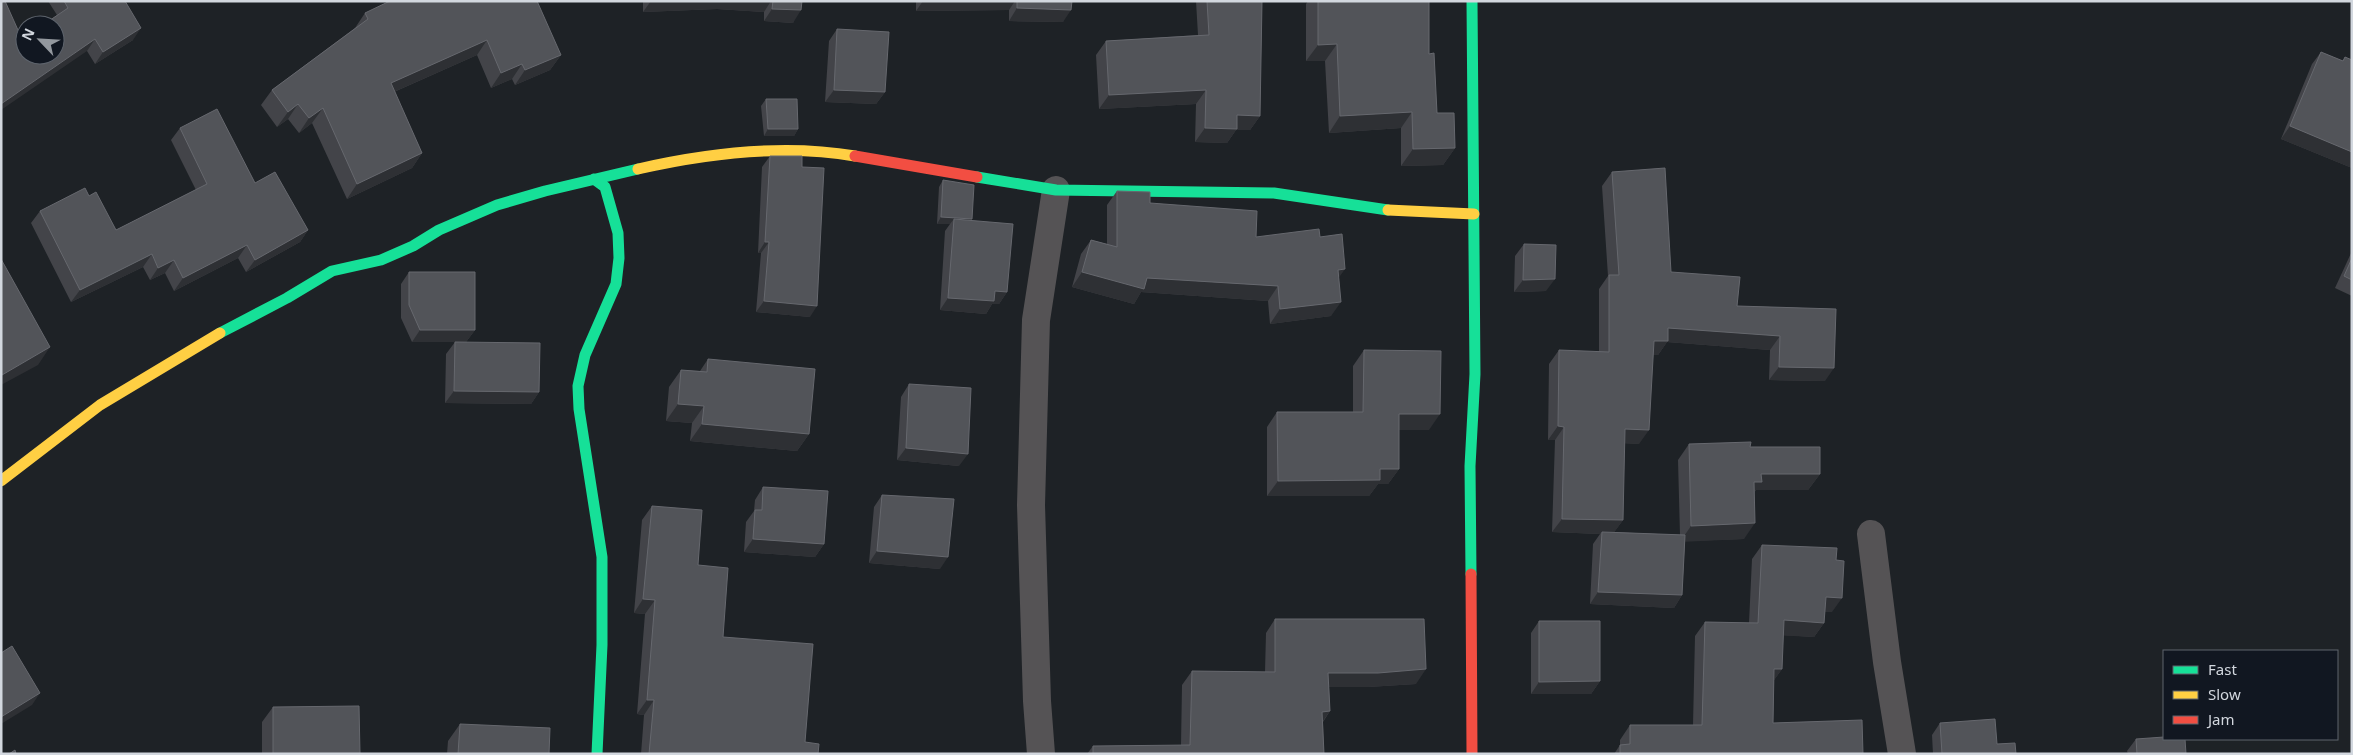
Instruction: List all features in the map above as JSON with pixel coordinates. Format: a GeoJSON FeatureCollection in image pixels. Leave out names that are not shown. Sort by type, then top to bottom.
{"type":"FeatureCollection","features":[{"type":"Feature","properties":{"kind":"street"},"geometry":{"type":"LineString","coordinates":[[1472,1],[1475,374],[1470,466],[1472,754]]}},
{"type":"Feature","properties":{"kind":"street"},"geometry":{"type":"LineString","coordinates":[[1,481],[100,405],[211,338],[287,298],[332,271],[381,260],[413,246],[439,230],[497,206],[594,179],[678,160],[753,151],[832,152],[889,160],[1056,190],[1274,193],[1379,209],[1474,214]]}},
{"type":"Feature","properties":{"kind":"street"},"geometry":{"type":"LineString","coordinates":[[594,179],[605,187],[618,233],[619,258],[616,284],[585,355],[578,386],[579,409],[602,557],[602,645],[596,754]]}},
{"type":"Feature","properties":{"kind":"street"},"geometry":{"type":"LineString","coordinates":[[1041,754],[1037,701],[1031,506],[1036,320],[1056,190]]}},
{"type":"Feature","properties":{"kind":"street"},"geometry":{"type":"LineString","coordinates":[[1872,534],[1887,662],[1902,754]]}},
{"type":"Feature","properties":{"kind":"building"},"geometry":{"type":"Polygon","coordinates":[[[5,1],[15,23],[15,65],[57,65],[1,104],[1,3],[5,1]]]}},
{"type":"Feature","properties":{"kind":"building"},"geometry":{"type":"Polygon","coordinates":[[[64,1],[125,1],[141,28],[103,52],[95,39],[65,60],[65,15],[58,15],[68,8],[64,1]]]}},
{"type":"Feature","properties":{"kind":"building"},"geometry":{"type":"Polygon","coordinates":[[[390,1],[537,1],[561,55],[525,70],[522,64],[501,73],[487,40],[391,83],[422,153],[357,184],[323,108],[309,118],[298,104],[288,112],[272,90],[368,19],[365,13],[390,1]]]}},
{"type":"Feature","properties":{"kind":"building"},"geometry":{"type":"Polygon","coordinates":[[[773,1],[802,1],[801,10],[772,9],[773,1]]]}},
{"type":"Feature","properties":{"kind":"building"},"geometry":{"type":"Polygon","coordinates":[[[1017,1],[1072,1],[1071,10],[1017,8],[1017,1]]]}},
{"type":"Feature","properties":{"kind":"building"},"geometry":{"type":"Polygon","coordinates":[[[1207,1],[1262,1],[1260,116],[1237,115],[1237,129],[1205,128],[1206,90],[1109,95],[1106,41],[1209,35],[1207,1]]]}},
{"type":"Feature","properties":{"kind":"building"},"geometry":{"type":"Polygon","coordinates":[[[1318,1],[1429,1],[1429,54],[1434,53],[1437,113],[1454,113],[1455,148],[1413,149],[1412,112],[1340,116],[1337,44],[1318,45],[1318,1]]]}},
{"type":"Feature","properties":{"kind":"building"},"geometry":{"type":"Polygon","coordinates":[[[837,29],[889,32],[885,92],[834,90],[837,29]]]}},
{"type":"Feature","properties":{"kind":"building"},"geometry":{"type":"Polygon","coordinates":[[[2321,52],[2343,61],[2345,57],[2352,60],[2352,152],[2290,126],[2321,52]]]}},
{"type":"Feature","properties":{"kind":"building"},"geometry":{"type":"Polygon","coordinates":[[[766,99],[797,99],[798,129],[768,129],[766,99]]]}},
{"type":"Feature","properties":{"kind":"building"},"geometry":{"type":"Polygon","coordinates":[[[217,109],[255,183],[275,172],[308,230],[255,260],[247,245],[183,278],[174,260],[158,268],[152,254],[80,290],[40,211],[85,188],[89,196],[96,192],[116,230],[207,184],[180,128],[217,109]]]}},
{"type":"Feature","properties":{"kind":"building"},"geometry":{"type":"Polygon","coordinates":[[[770,156],[802,156],[802,167],[824,168],[817,306],[764,301],[769,242],[765,242],[770,156]]]}},
{"type":"Feature","properties":{"kind":"building"},"geometry":{"type":"Polygon","coordinates":[[[1665,168],[1671,272],[1740,277],[1737,306],[1836,309],[1834,368],[1779,367],[1780,336],[1668,328],[1668,341],[1654,341],[1649,430],[1625,429],[1623,520],[1562,519],[1564,427],[1558,426],[1559,350],[1609,352],[1609,275],[1619,275],[1612,172],[1665,168]]]}},
{"type":"Feature","properties":{"kind":"building"},"geometry":{"type":"Polygon","coordinates":[[[943,180],[974,185],[972,219],[941,217],[943,180]]]}},
{"type":"Feature","properties":{"kind":"building"},"geometry":{"type":"Polygon","coordinates":[[[1117,191],[1150,192],[1150,203],[1257,211],[1256,237],[1319,229],[1320,237],[1342,234],[1345,269],[1338,270],[1341,302],[1280,309],[1278,286],[1147,278],[1144,289],[1082,272],[1091,240],[1117,247],[1117,191]]]}},
{"type":"Feature","properties":{"kind":"building"},"geometry":{"type":"Polygon","coordinates":[[[954,219],[1013,224],[1007,292],[995,291],[994,301],[948,298],[954,219]]]}},
{"type":"Feature","properties":{"kind":"building"},"geometry":{"type":"Polygon","coordinates":[[[1524,244],[1556,245],[1555,279],[1523,280],[1524,244]]]}},
{"type":"Feature","properties":{"kind":"building"},"geometry":{"type":"Polygon","coordinates":[[[2352,258],[2352,280],[2344,276],[2352,258]]]}},
{"type":"Feature","properties":{"kind":"building"},"geometry":{"type":"Polygon","coordinates":[[[1,259],[50,347],[2,375],[1,374],[1,259]]]}},
{"type":"Feature","properties":{"kind":"building"},"geometry":{"type":"Polygon","coordinates":[[[409,272],[475,272],[475,330],[420,330],[409,305],[409,272]]]}},
{"type":"Feature","properties":{"kind":"building"},"geometry":{"type":"Polygon","coordinates":[[[455,342],[540,343],[539,392],[454,391],[455,342]]]}},
{"type":"Feature","properties":{"kind":"building"},"geometry":{"type":"Polygon","coordinates":[[[1364,350],[1441,351],[1440,414],[1399,414],[1399,469],[1380,469],[1380,480],[1278,481],[1277,412],[1363,412],[1364,350]]]}},
{"type":"Feature","properties":{"kind":"building"},"geometry":{"type":"Polygon","coordinates":[[[708,359],[815,369],[809,434],[702,424],[704,406],[678,404],[681,370],[707,372],[708,359]]]}},
{"type":"Feature","properties":{"kind":"building"},"geometry":{"type":"Polygon","coordinates":[[[909,384],[971,388],[968,454],[906,448],[909,384]]]}},
{"type":"Feature","properties":{"kind":"building"},"geometry":{"type":"Polygon","coordinates":[[[1751,442],[1750,447],[1820,447],[1820,474],[1761,474],[1762,482],[1754,482],[1755,523],[1691,526],[1689,444],[1751,442]]]}},
{"type":"Feature","properties":{"kind":"building"},"geometry":{"type":"Polygon","coordinates":[[[763,487],[828,491],[824,544],[753,539],[755,510],[762,510],[763,487]]]}},
{"type":"Feature","properties":{"kind":"building"},"geometry":{"type":"Polygon","coordinates":[[[882,495],[954,499],[948,557],[877,551],[882,495]]]}},
{"type":"Feature","properties":{"kind":"building"},"geometry":{"type":"Polygon","coordinates":[[[652,506],[702,510],[698,565],[728,568],[723,637],[813,644],[805,742],[819,744],[818,754],[649,754],[654,700],[647,700],[655,600],[643,599],[652,506]]]}},
{"type":"Feature","properties":{"kind":"building"},"geometry":{"type":"Polygon","coordinates":[[[1602,532],[1685,535],[1682,595],[1598,592],[1602,532]]]}},
{"type":"Feature","properties":{"kind":"building"},"geometry":{"type":"Polygon","coordinates":[[[1762,545],[1837,548],[1836,560],[1844,561],[1842,598],[1826,597],[1824,623],[1784,620],[1782,669],[1774,669],[1773,723],[1862,720],[1863,754],[1620,754],[1620,745],[1630,744],[1630,725],[1702,725],[1705,622],[1758,623],[1762,545]]]}},
{"type":"Feature","properties":{"kind":"building"},"geometry":{"type":"Polygon","coordinates":[[[1275,619],[1424,619],[1426,669],[1378,673],[1328,673],[1330,711],[1322,712],[1324,754],[1093,754],[1093,746],[1190,745],[1192,671],[1275,672],[1275,619]]]}},
{"type":"Feature","properties":{"kind":"building"},"geometry":{"type":"Polygon","coordinates":[[[1539,621],[1600,621],[1600,681],[1539,682],[1539,621]]]}},
{"type":"Feature","properties":{"kind":"building"},"geometry":{"type":"Polygon","coordinates":[[[12,646],[40,693],[1,717],[1,653],[12,646]]]}},
{"type":"Feature","properties":{"kind":"building"},"geometry":{"type":"Polygon","coordinates":[[[359,706],[360,754],[273,754],[273,707],[359,706]]]}},
{"type":"Feature","properties":{"kind":"building"},"geometry":{"type":"Polygon","coordinates":[[[1995,719],[1997,744],[2015,743],[2016,754],[1942,754],[1940,723],[1995,719]]]}},
{"type":"Feature","properties":{"kind":"building"},"geometry":{"type":"Polygon","coordinates":[[[460,724],[550,728],[549,754],[458,754],[460,724]]]}},
{"type":"Feature","properties":{"kind":"building"},"geometry":{"type":"Polygon","coordinates":[[[2163,737],[2163,740],[2185,740],[2186,754],[2137,754],[2136,739],[2163,737]]]}},
{"type":"Feature","properties":{"kind":"traffic: fast"},"geometry":{"type":"LineString","coordinates":[[1471,574],[1470,466],[1475,374],[1472,1]]}},
{"type":"Feature","properties":{"kind":"traffic: fast"},"geometry":{"type":"LineString","coordinates":[[220,333],[287,298],[332,271],[381,260],[413,246],[439,230],[497,205],[545,191],[638,169]]}},
{"type":"Feature","properties":{"kind":"traffic: fast"},"geometry":{"type":"LineString","coordinates":[[977,177],[1056,190],[1274,193],[1388,210]]}},
{"type":"Feature","properties":{"kind":"traffic: fast"},"geometry":{"type":"LineString","coordinates":[[594,179],[605,187],[618,233],[619,258],[616,284],[585,355],[578,386],[579,409],[602,557],[602,645],[597,754]]}},
{"type":"Feature","properties":{"kind":"traffic: slow"},"geometry":{"type":"LineString","coordinates":[[638,169],[665,163],[746,152],[801,151],[855,156]]}},
{"type":"Feature","properties":{"kind":"traffic: slow"},"geometry":{"type":"LineString","coordinates":[[1388,210],[1474,214]]}},
{"type":"Feature","properties":{"kind":"traffic: slow"},"geometry":{"type":"LineString","coordinates":[[1,481],[100,405],[220,333]]}},
{"type":"Feature","properties":{"kind":"traffic: jam"},"geometry":{"type":"LineString","coordinates":[[855,156],[977,177]]}},
{"type":"Feature","properties":{"kind":"traffic: jam"},"geometry":{"type":"LineString","coordinates":[[1471,574],[1472,754]]}}]}
